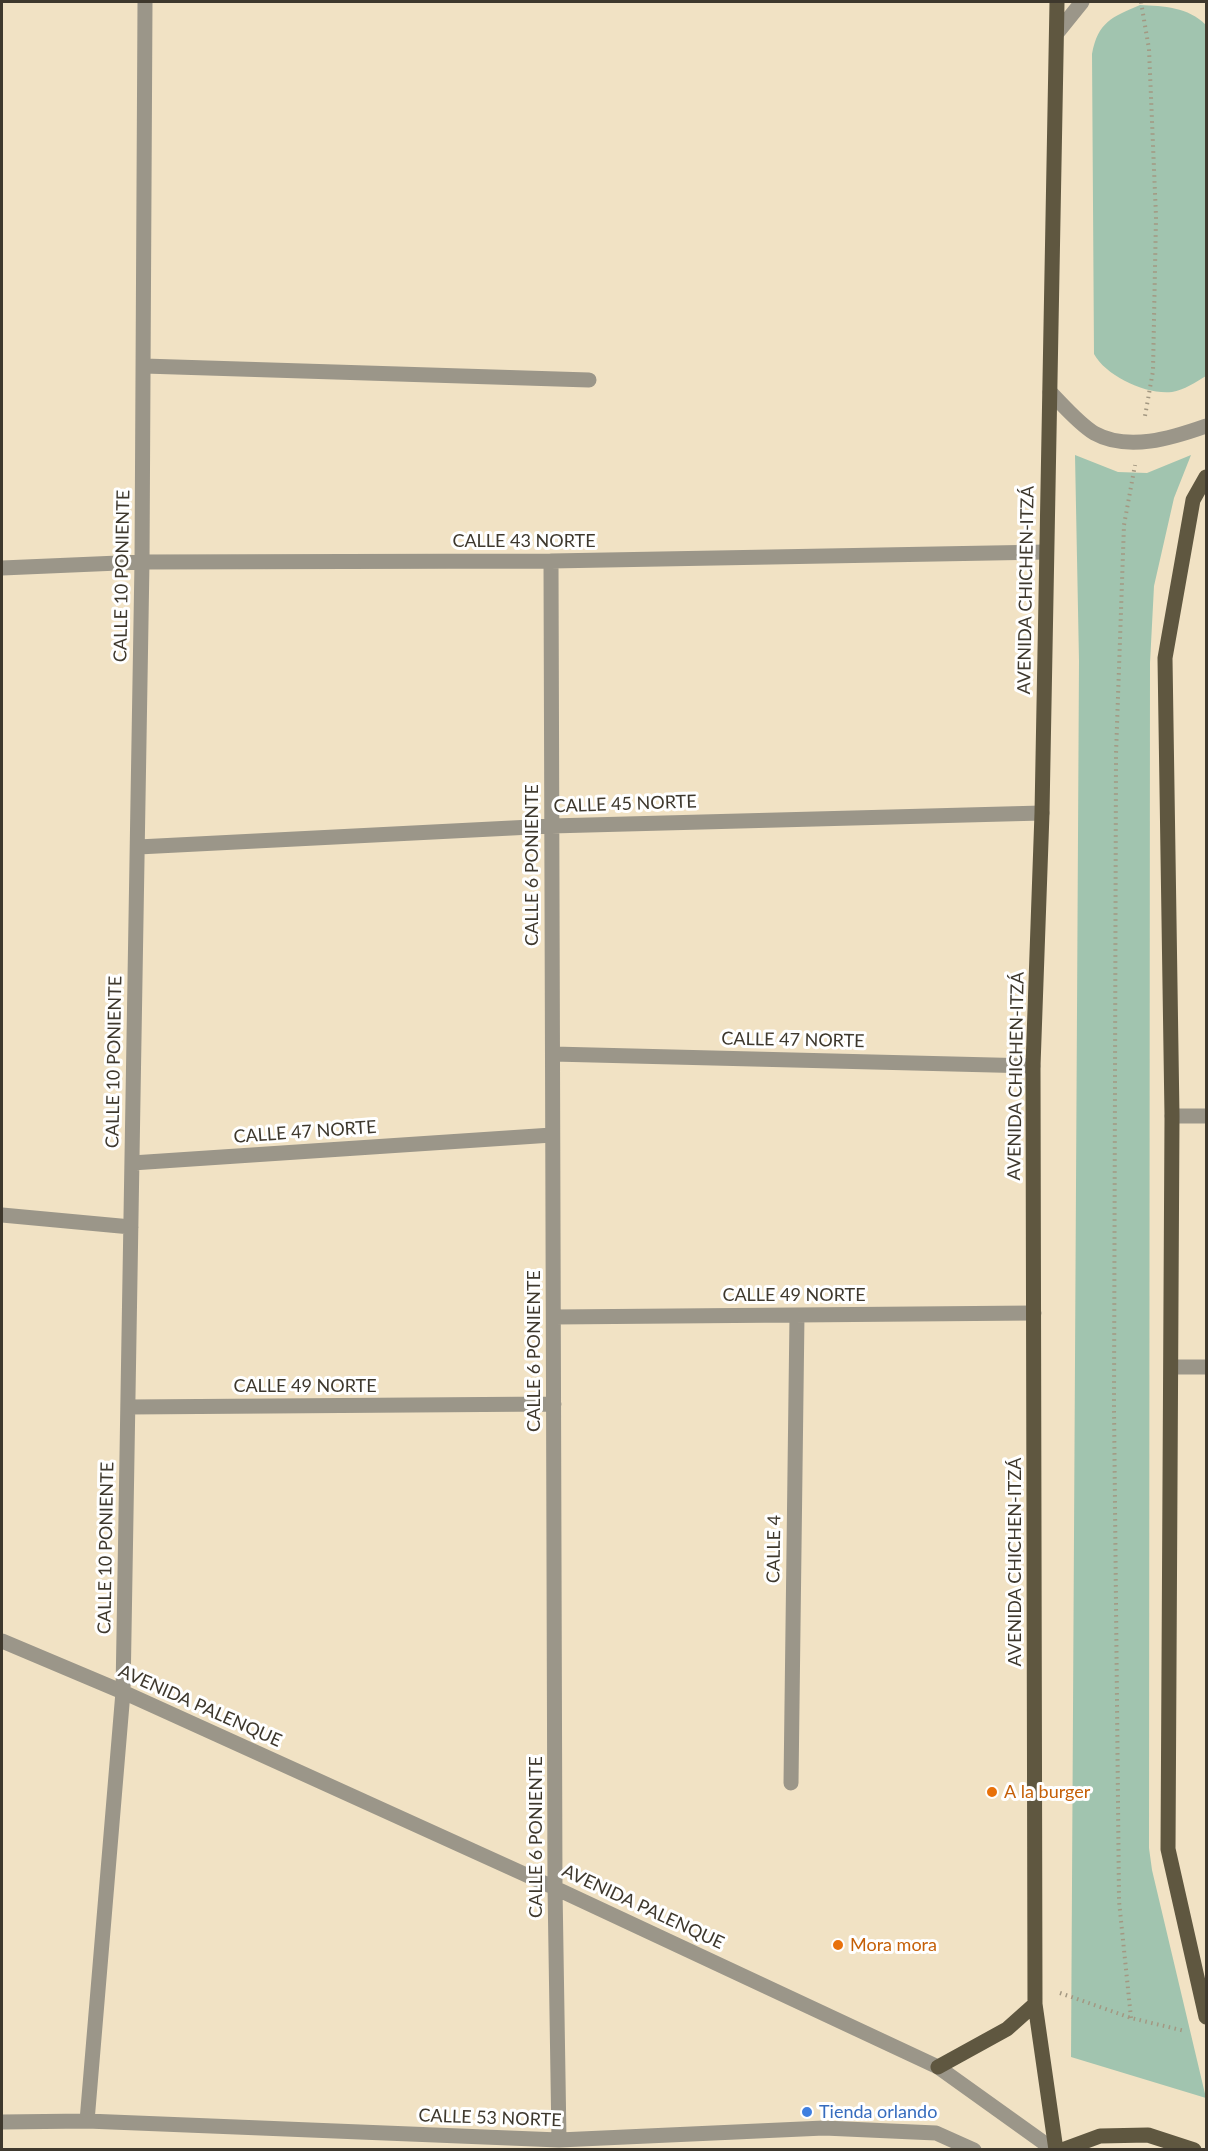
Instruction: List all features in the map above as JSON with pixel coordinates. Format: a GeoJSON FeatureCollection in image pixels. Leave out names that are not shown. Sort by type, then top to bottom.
{"type":"FeatureCollection","features":[{"type":"Feature","properties":{"kind":"main road","name":"AVENIDA CHICHEN-ITZÁ"},"geometry":{"type":"LineString","coordinates":[[1055,2150],[1035,2004],[1033,1066],[1042,813],[1057,2]]}},
{"type":"Feature","properties":{"kind":"main road"},"geometry":{"type":"LineString","coordinates":[[1206,477],[1193,500],[1165,658],[1172,1116],[1168,1849],[1206,2017]]}},
{"type":"Feature","properties":{"kind":"main road"},"geometry":{"type":"LineString","coordinates":[[938,2067],[1007,2029],[1035,2004]]}},
{"type":"Feature","properties":{"kind":"main road"},"geometry":{"type":"LineString","coordinates":[[1062,2150],[1100,2136],[1148,2135],[1194,2150]]}},
{"type":"Feature","properties":{"kind":"street","name":"CALLE 10 PONIENTE"},"geometry":{"type":"LineString","coordinates":[[87,2121],[123,1692],[142,562],[145,2]]}},
{"type":"Feature","properties":{"kind":"street"},"geometry":{"type":"LineString","coordinates":[[1057,33],[1082,2]]}},
{"type":"Feature","properties":{"kind":"street"},"geometry":{"type":"LineString","coordinates":[[144,366],[589,380]]}},
{"type":"Feature","properties":{"kind":"street"},"geometry":{"type":"LineString","coordinates":[[1050,392],[1093,432],[1115,442],[1140,442],[1179,435],[1206,426]]}},
{"type":"Feature","properties":{"kind":"street","name":"CALLE 43 NORTE"},"geometry":{"type":"LineString","coordinates":[[2,568],[142,562],[550,561],[1046,552]]}},
{"type":"Feature","properties":{"kind":"street","name":"CALLE 6 PONIENTE"},"geometry":{"type":"LineString","coordinates":[[550,561],[555,1888],[559,2140]]}},
{"type":"Feature","properties":{"kind":"street","name":"CALLE 45 NORTE"},"geometry":{"type":"LineString","coordinates":[[138,847],[551,826],[1042,813]]}},
{"type":"Feature","properties":{"kind":"street","name":"CALLE 47 NORTE"},"geometry":{"type":"LineString","coordinates":[[552,1054],[1033,1066]]}},
{"type":"Feature","properties":{"kind":"street"},"geometry":{"type":"LineString","coordinates":[[1172,1116],[1206,1116]]}},
{"type":"Feature","properties":{"kind":"street","name":"CALLE 47 NORTE"},"geometry":{"type":"LineString","coordinates":[[132,1163],[552,1135]]}},
{"type":"Feature","properties":{"kind":"street"},"geometry":{"type":"LineString","coordinates":[[2,1215],[131,1227]]}},
{"type":"Feature","properties":{"kind":"street","name":"CALLE 49 NORTE"},"geometry":{"type":"LineString","coordinates":[[554,1317],[1034,1313]]}},
{"type":"Feature","properties":{"kind":"street","name":"CALLE 4"},"geometry":{"type":"LineString","coordinates":[[791,1783],[797,1315]]}},
{"type":"Feature","properties":{"kind":"street"},"geometry":{"type":"LineString","coordinates":[[1172,1368],[1206,1367]]}},
{"type":"Feature","properties":{"kind":"street","name":"CALLE 49 NORTE"},"geometry":{"type":"LineString","coordinates":[[128,1407],[554,1404]]}},
{"type":"Feature","properties":{"kind":"street","name":"AVENIDA PALENQUE"},"geometry":{"type":"LineString","coordinates":[[2,1641],[123,1692],[555,1888],[938,2067],[1055,2150]]}},
{"type":"Feature","properties":{"kind":"street","name":"CALLE 53 NORTE"},"geometry":{"type":"LineString","coordinates":[[2,2122],[87,2121],[559,2140],[824,2128],[936,2133],[974,2150]]}},
{"type":"Feature","properties":{"kind":"path"},"geometry":{"type":"LineString","coordinates":[[1131,2018],[1119,1901],[1114,1419],[1116,754],[1124,525],[1153,371],[1156,217],[1149,49],[1142,2]]}},
{"type":"Feature","properties":{"kind":"path"},"geometry":{"type":"LineString","coordinates":[[1035,1984],[1131,2018],[1196,2033]]}},
{"type":"Feature","properties":{"kind":"green space"},"geometry":{"type":"Polygon","coordinates":[[[1140,5],[1184,11],[1206,25],[1206,376],[1185,388],[1172,392],[1151,390],[1128,382],[1108,370],[1094,354],[1092,54],[1102,28],[1114,17],[1140,5]]]}},
{"type":"Feature","properties":{"kind":"green space"},"geometry":{"type":"Polygon","coordinates":[[[1075,455],[1118,472],[1147,473],[1191,455],[1174,498],[1154,586],[1150,663],[1149,1848],[1152,1870],[1206,2098],[1071,2057],[1079,661],[1075,455]]]}},
{"type":"Feature","properties":{"kind":"place","name":"A la burger"},"geometry":{"type":"Point","coordinates":[992,1792]}},
{"type":"Feature","properties":{"kind":"place","name":"Mora mora"},"geometry":{"type":"Point","coordinates":[838,1945]}},
{"type":"Feature","properties":{"kind":"place","name":"Tienda orlando"},"geometry":{"type":"Point","coordinates":[807,2112]}}]}
